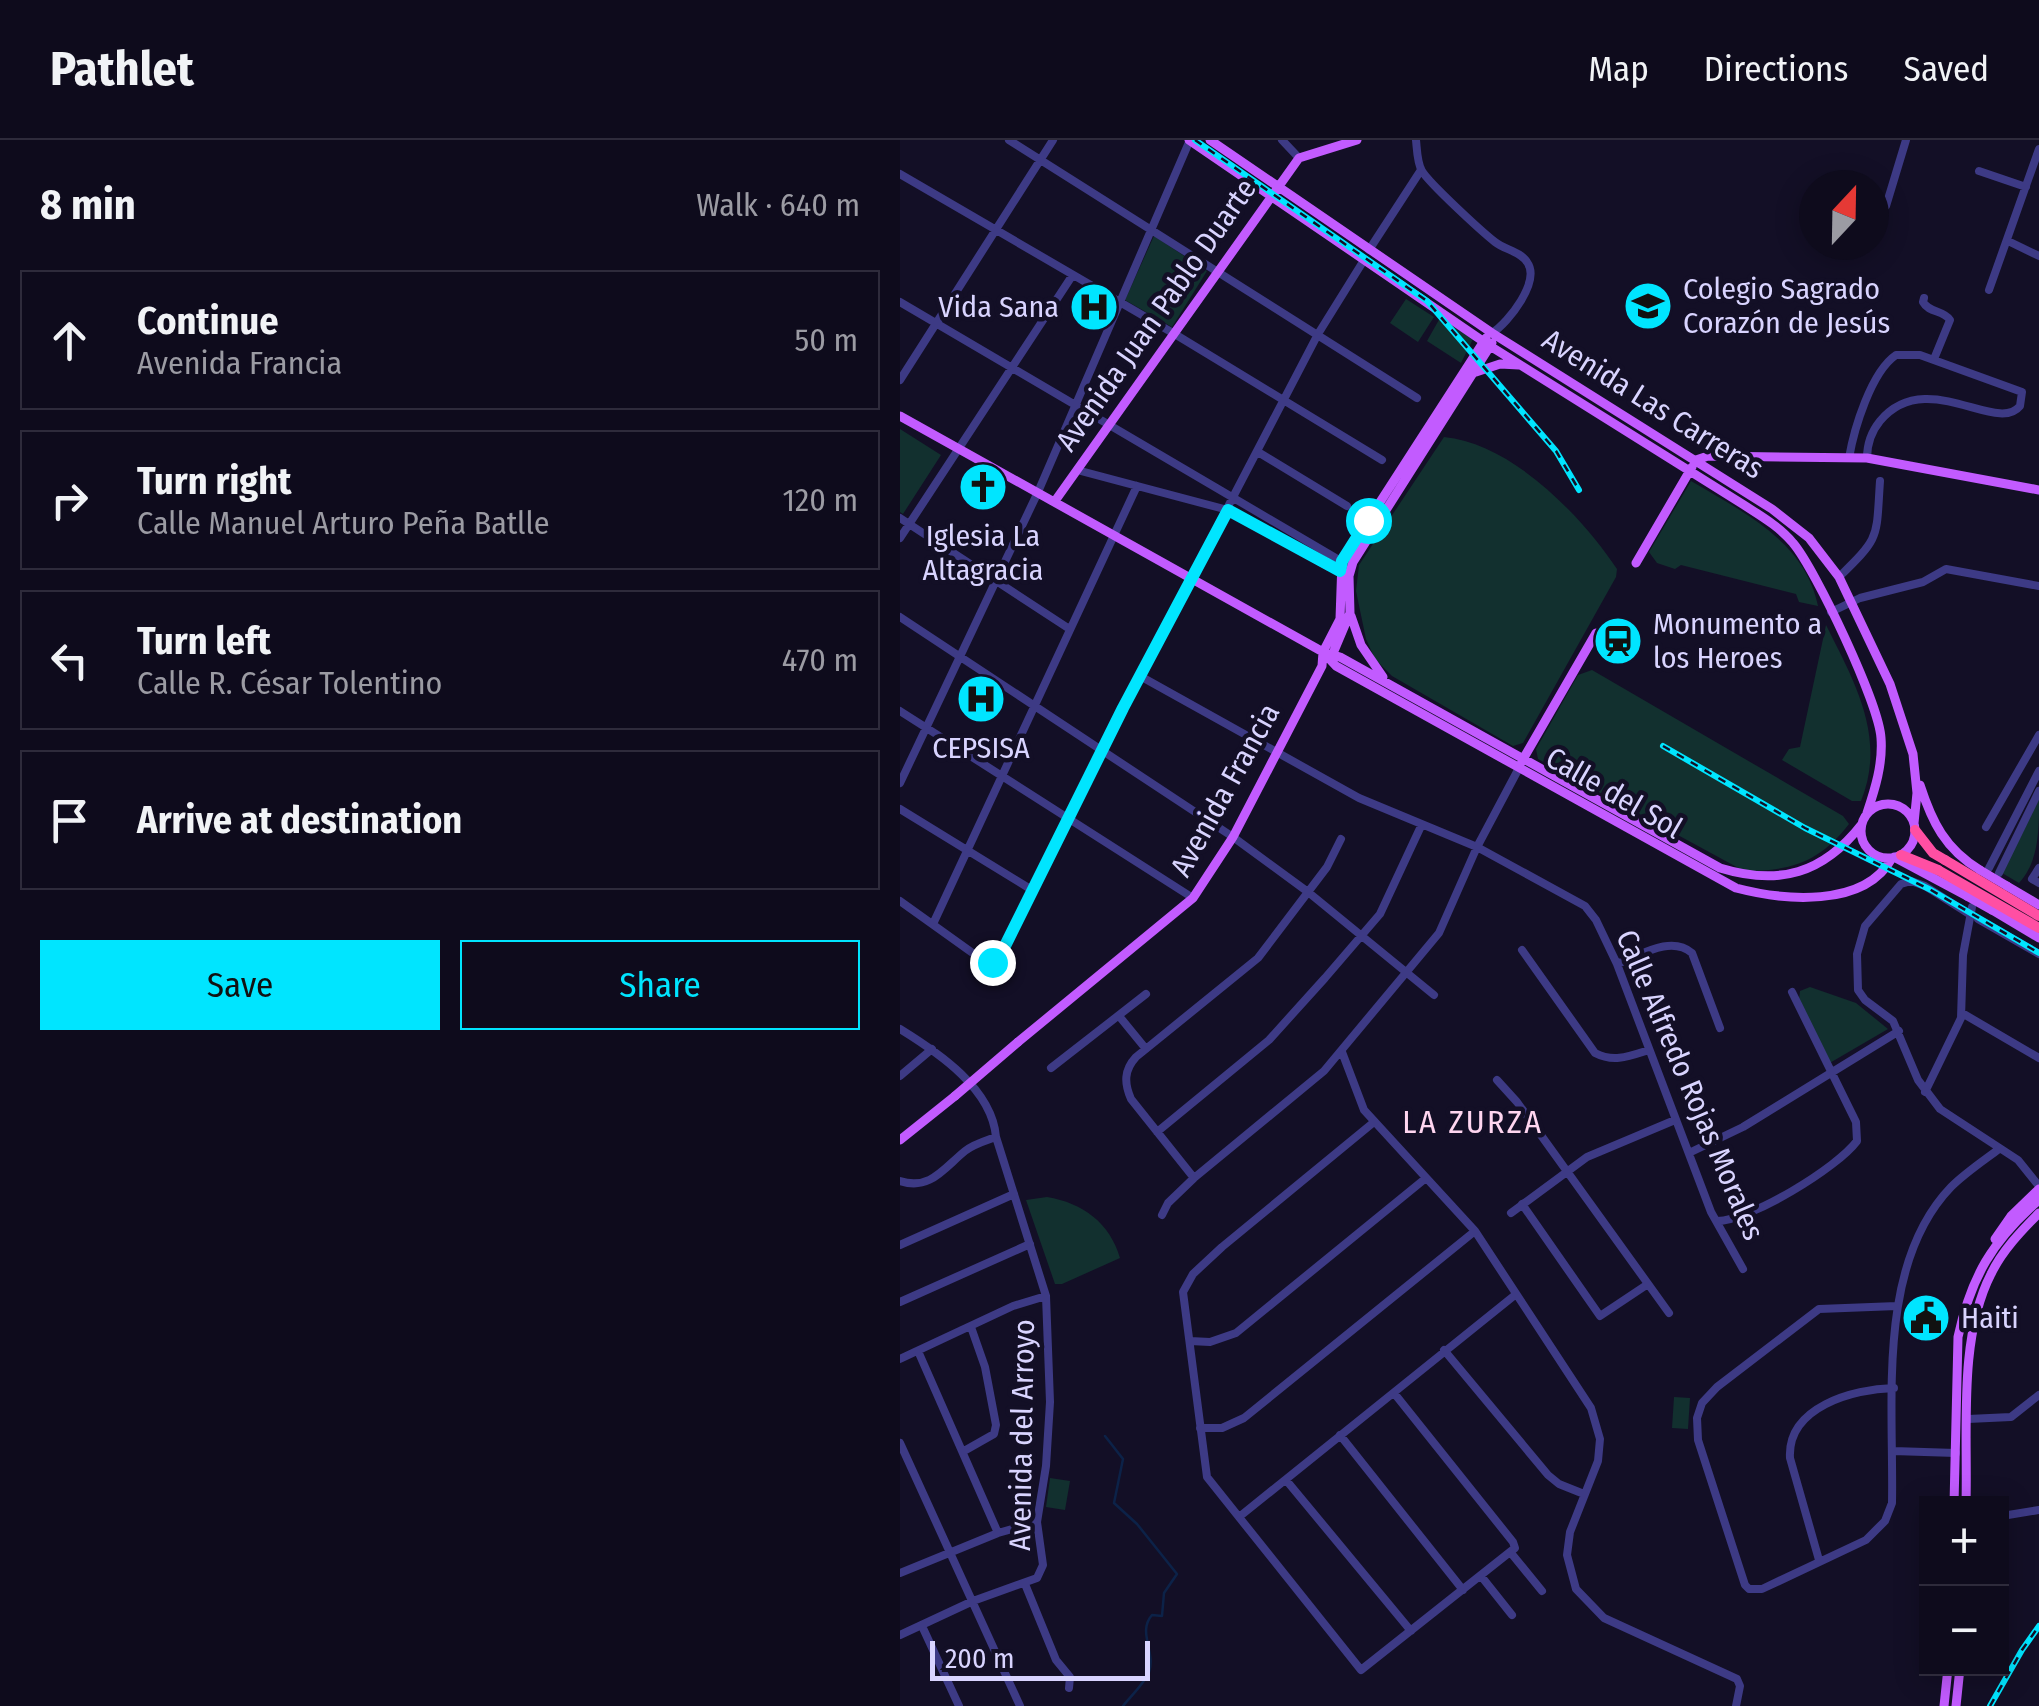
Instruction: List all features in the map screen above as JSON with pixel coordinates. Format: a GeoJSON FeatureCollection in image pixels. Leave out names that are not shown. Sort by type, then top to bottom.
{"type":"FeatureCollection","features":[{"type":"Feature","properties":{"kind":"highway"},"geometry":{"type":"LineString","coordinates":[[1914,827],[1942,865],[2039,928]]}},
{"type":"Feature","properties":{"kind":"highway"},"geometry":{"type":"LineString","coordinates":[[1896,856],[1942,865],[2039,916]]}},
{"type":"Feature","properties":{"kind":"main road","name":"Avenida Las Carreras"},"geometry":{"type":"LineString","coordinates":[[1190,140],[1487,344],[1764,518],[1792,542],[1831,612],[1876,711],[1880,764],[1867,814]]}},
{"type":"Feature","properties":{"kind":"main road","name":"Avenida Las Carreras"},"geometry":{"type":"LineString","coordinates":[[1210,140],[1494,334],[1794,524],[1820,550],[1852,601],[1901,712],[1917,778],[1914,827]]}},
{"type":"Feature","properties":{"kind":"main road"},"geometry":{"type":"LineString","coordinates":[[1298,158],[1333,143],[1356,140]]}},
{"type":"Feature","properties":{"kind":"main road","name":"Avenida Juan Pablo Duarte"},"geometry":{"type":"LineString","coordinates":[[1056,501],[1298,158]]}},
{"type":"Feature","properties":{"kind":"main road"},"geometry":{"type":"LineString","coordinates":[[1346,568],[1494,334]]}},
{"type":"Feature","properties":{"kind":"main road"},"geometry":{"type":"LineString","coordinates":[[1346,568],[1474,374],[1487,344]]}},
{"type":"Feature","properties":{"kind":"main road"},"geometry":{"type":"LineString","coordinates":[[1474,374],[1493,366],[1522,366]]}},
{"type":"Feature","properties":{"kind":"main road","name":"Calle del Sol"},"geometry":{"type":"LineString","coordinates":[[900,416],[1192,577],[1327,658],[1521,763],[1736,888],[1780,898],[1820,898],[1873,878],[1896,856]]}},
{"type":"Feature","properties":{"kind":"main road"},"geometry":{"type":"LineString","coordinates":[[1636,563],[1696,460],[1708,456],[1867,458],[2039,490]]}},
{"type":"Feature","properties":{"kind":"main road","name":"Avenida Francia"},"geometry":{"type":"LineString","coordinates":[[900,1140],[1194,898],[1278,752],[1350,613],[1346,568]]}},
{"type":"Feature","properties":{"kind":"main road","name":"Avenida Francia"},"geometry":{"type":"LineString","coordinates":[[1327,658],[1340,619],[1346,568]]}},
{"type":"Feature","properties":{"kind":"main road"},"geometry":{"type":"LineString","coordinates":[[1350,613],[1360,644],[1392,686]]}},
{"type":"Feature","properties":{"kind":"main road"},"geometry":{"type":"LineString","coordinates":[[1521,763],[1596,633]]}},
{"type":"Feature","properties":{"kind":"main road","name":"Calle del Sol"},"geometry":{"type":"LineString","coordinates":[[1327,658],[1392,686],[1521,763]]}},
{"type":"Feature","properties":{"kind":"main road"},"geometry":{"type":"LineString","coordinates":[[1917,778],[1935,825],[1951,849],[2039,904]]}},
{"type":"Feature","properties":{"kind":"main road"},"geometry":{"type":"LineString","coordinates":[[1896,856],[1911,844],[1914,827],[1898,806],[1881,805],[1867,814],[1862,824],[1862,837],[1869,850],[1882,857],[1896,856],[1967,896],[1979,913],[2039,938]]}},
{"type":"Feature","properties":{"kind":"main road","name":"Calle del Sol"},"geometry":{"type":"LineString","coordinates":[[1664,844],[1720,868],[1768,878],[1817,865],[1862,824]]}},
{"type":"Feature","properties":{"kind":"main road"},"geometry":{"type":"LineString","coordinates":[[1954,1496],[1958,1337],[1973,1280],[2010,1216],[2039,1188]]}},
{"type":"Feature","properties":{"kind":"main road"},"geometry":{"type":"LineString","coordinates":[[1988,1254],[2039,1200]]}},
{"type":"Feature","properties":{"kind":"main road"},"geometry":{"type":"LineString","coordinates":[[1966,1496],[1972,1340],[1985,1286],[2002,1256],[2039,1213]]}},
{"type":"Feature","properties":{"kind":"main road"},"geometry":{"type":"LineString","coordinates":[[2002,1256],[2039,1222]]}},
{"type":"Feature","properties":{"kind":"main road"},"geometry":{"type":"LineString","coordinates":[[1944,1706],[1947,1676]]}},
{"type":"Feature","properties":{"kind":"main road"},"geometry":{"type":"LineString","coordinates":[[1956,1706],[1959,1676]]}},
{"type":"Feature","properties":{"kind":"street"},"geometry":{"type":"LineString","coordinates":[[1009,140],[1417,398]]}},
{"type":"Feature","properties":{"kind":"street"},"geometry":{"type":"LineString","coordinates":[[900,380],[1053,140]]}},
{"type":"Feature","properties":{"kind":"street"},"geometry":{"type":"LineString","coordinates":[[900,783],[1038,492],[1190,140]]}},
{"type":"Feature","properties":{"kind":"street"},"geometry":{"type":"LineString","coordinates":[[1282,140],[1298,158]]}},
{"type":"Feature","properties":{"kind":"street"},"geometry":{"type":"LineString","coordinates":[[1416,140],[1421,170],[1497,244],[1522,256],[1531,267],[1530,285],[1494,334]]}},
{"type":"Feature","properties":{"kind":"street"},"geometry":{"type":"LineString","coordinates":[[1889,196],[1906,140]]}},
{"type":"Feature","properties":{"kind":"street"},"geometry":{"type":"LineString","coordinates":[[1990,290],[2039,149]]}},
{"type":"Feature","properties":{"kind":"street"},"geometry":{"type":"LineString","coordinates":[[1369,250],[1421,170]]}},
{"type":"Feature","properties":{"kind":"street"},"geometry":{"type":"LineString","coordinates":[[1979,170],[2026,187]]}},
{"type":"Feature","properties":{"kind":"street"},"geometry":{"type":"LineString","coordinates":[[900,174],[1173,332],[1382,460]]}},
{"type":"Feature","properties":{"kind":"street"},"geometry":{"type":"LineString","coordinates":[[2008,242],[2039,256]]}},
{"type":"Feature","properties":{"kind":"street"},"geometry":{"type":"LineString","coordinates":[[900,902],[981,959],[992,962],[1000,956],[1318,334],[1364,260]]}},
{"type":"Feature","properties":{"kind":"street"},"geometry":{"type":"LineString","coordinates":[[900,538],[904,521],[959,448],[1072,276]]}},
{"type":"Feature","properties":{"kind":"street"},"geometry":{"type":"LineString","coordinates":[[1924,298],[1928,309],[1950,320],[1934,359]]}},
{"type":"Feature","properties":{"kind":"street"},"geometry":{"type":"LineString","coordinates":[[900,302],[1346,568]]}},
{"type":"Feature","properties":{"kind":"street"},"geometry":{"type":"LineString","coordinates":[[1849,458],[1859,419],[1887,362],[1903,353],[1934,359],[2022,392],[2020,406],[2009,414],[1943,399],[1903,403],[1893,408],[1876,428],[1869,440],[1867,458]]}},
{"type":"Feature","properties":{"kind":"street"},"geometry":{"type":"LineString","coordinates":[[1258,452],[1347,506]]}},
{"type":"Feature","properties":{"kind":"street"},"geometry":{"type":"LineString","coordinates":[[1077,470],[1228,510],[1346,568]]}},
{"type":"Feature","properties":{"kind":"street"},"geometry":{"type":"LineString","coordinates":[[1838,577],[1871,546],[1876,534],[1880,481]]}},
{"type":"Feature","properties":{"kind":"street"},"geometry":{"type":"LineString","coordinates":[[932,924],[1137,486]]}},
{"type":"Feature","properties":{"kind":"street"},"geometry":{"type":"LineString","coordinates":[[904,521],[1068,628]]}},
{"type":"Feature","properties":{"kind":"street"},"geometry":{"type":"LineString","coordinates":[[1831,612],[1852,601],[1923,582],[1946,569],[2039,586]]}},
{"type":"Feature","properties":{"kind":"street"},"geometry":{"type":"LineString","coordinates":[[900,618],[1232,836],[1308,892],[1434,996]]}},
{"type":"Feature","properties":{"kind":"street","name":"Calle Alfredo Rojas Morales"},"geometry":{"type":"LineString","coordinates":[[1140,676],[1359,798],[1478,846],[1584,906],[1596,920],[1617,964],[1717,1221],[1743,1269]]}},
{"type":"Feature","properties":{"kind":"street"},"geometry":{"type":"LineString","coordinates":[[900,711],[1194,898]]}},
{"type":"Feature","properties":{"kind":"street"},"geometry":{"type":"LineString","coordinates":[[1986,826],[2039,735]]}},
{"type":"Feature","properties":{"kind":"street"},"geometry":{"type":"LineString","coordinates":[[1162,1215],[1166,1205],[1194,1178],[1342,1052],[1439,933],[1521,763]]}},
{"type":"Feature","properties":{"kind":"street"},"geometry":{"type":"LineString","coordinates":[[1989,870],[2039,771]]}},
{"type":"Feature","properties":{"kind":"street"},"geometry":{"type":"LineString","coordinates":[[1989,870],[2039,791]]}},
{"type":"Feature","properties":{"kind":"street"},"geometry":{"type":"LineString","coordinates":[[900,809],[1032,890]]}},
{"type":"Feature","properties":{"kind":"street"},"geometry":{"type":"LineString","coordinates":[[1157,1132],[1269,1040],[1380,914],[1422,824]]}},
{"type":"Feature","properties":{"kind":"street"},"geometry":{"type":"LineString","coordinates":[[1194,1178],[1127,1090],[1127,1072],[1136,1057],[1258,958],[1327,868],[1341,839]]}},
{"type":"Feature","properties":{"kind":"street"},"geometry":{"type":"LineString","coordinates":[[2036,881],[2039,868]]}},
{"type":"Feature","properties":{"kind":"street"},"geometry":{"type":"LineString","coordinates":[[2039,954],[1979,913],[1917,882],[1902,884],[1865,926],[1856,982],[1860,996],[1886,1013],[1898,1030],[1926,1092],[1940,1109],[2018,1160],[2039,1188]]}},
{"type":"Feature","properties":{"kind":"street"},"geometry":{"type":"LineString","coordinates":[[1926,1092],[1962,1013],[1967,934],[1979,913]]}},
{"type":"Feature","properties":{"kind":"street"},"geometry":{"type":"LineString","coordinates":[[1617,964],[1671,944],[1686,948],[1692,953],[1720,1028]]}},
{"type":"Feature","properties":{"kind":"street"},"geometry":{"type":"LineString","coordinates":[[1522,950],[1595,1052],[1606,1058],[1622,1059],[1649,1050]]}},
{"type":"Feature","properties":{"kind":"street"},"geometry":{"type":"LineString","coordinates":[[1717,1221],[1759,1207],[1852,1148],[1858,1132],[1792,992]]}},
{"type":"Feature","properties":{"kind":"street"},"geometry":{"type":"LineString","coordinates":[[1050,1068],[1146,994]]}},
{"type":"Feature","properties":{"kind":"street"},"geometry":{"type":"LineString","coordinates":[[1962,1013],[2039,1058]]}},
{"type":"Feature","properties":{"kind":"street"},"geometry":{"type":"LineString","coordinates":[[1119,1016],[1146,1050]]}},
{"type":"Feature","properties":{"kind":"street","name":"Avenida del Arroyo"},"geometry":{"type":"LineString","coordinates":[[900,1029],[932,1048],[988,1106],[1046,1296],[1050,1402],[1037,1522],[1043,1564],[1037,1578],[1026,1584]]}},
{"type":"Feature","properties":{"kind":"street"},"geometry":{"type":"LineString","coordinates":[[1691,1152],[1742,1127],[1898,1030]]}},
{"type":"Feature","properties":{"kind":"street"},"geometry":{"type":"LineString","coordinates":[[900,1076],[932,1048]]}},
{"type":"Feature","properties":{"kind":"street"},"geometry":{"type":"LineString","coordinates":[[1342,1052],[1364,1110],[1475,1231],[1592,1408],[1600,1440],[1598,1461],[1570,1532],[1567,1554],[1576,1589],[1604,1618],[1737,1679],[1740,1686],[1736,1706]]}},
{"type":"Feature","properties":{"kind":"street"},"geometry":{"type":"LineString","coordinates":[[1497,1080],[1669,1313]]}},
{"type":"Feature","properties":{"kind":"street"},"geometry":{"type":"LineString","coordinates":[[1511,1213],[1587,1157],[1676,1120]]}},
{"type":"Feature","properties":{"kind":"street"},"geometry":{"type":"LineString","coordinates":[[1374,1122],[1192,1274],[1183,1292],[1207,1477],[1361,1670],[1513,1551]]}},
{"type":"Feature","properties":{"kind":"street"},"geometry":{"type":"LineString","coordinates":[[900,1181],[919,1184],[934,1179],[969,1148],[996,1137]]}},
{"type":"Feature","properties":{"kind":"street"},"geometry":{"type":"LineString","coordinates":[[1897,1306],[1819,1309],[1717,1387],[1702,1403],[1696,1426],[1706,1473],[1745,1585],[1750,1589],[1762,1589],[1866,1540],[1885,1521],[1892,1504],[1897,1306],[1906,1260],[1924,1224],[1951,1187],[1999,1149]]}},
{"type":"Feature","properties":{"kind":"street"},"geometry":{"type":"LineString","coordinates":[[1190,1341],[1210,1342],[1236,1333],[1426,1178]]}},
{"type":"Feature","properties":{"kind":"street"},"geometry":{"type":"LineString","coordinates":[[900,1245],[1014,1194]]}},
{"type":"Feature","properties":{"kind":"street"},"geometry":{"type":"LineString","coordinates":[[1522,1204],[1600,1316],[1648,1284]]}},
{"type":"Feature","properties":{"kind":"street"},"geometry":{"type":"LineString","coordinates":[[1200,1428],[1222,1428],[1244,1418],[1475,1231]]}},
{"type":"Feature","properties":{"kind":"street"},"geometry":{"type":"LineString","coordinates":[[900,1302],[1030,1244]]}},
{"type":"Feature","properties":{"kind":"street"},"geometry":{"type":"LineString","coordinates":[[900,1359],[1013,1306],[1046,1296]]}},
{"type":"Feature","properties":{"kind":"street"},"geometry":{"type":"LineString","coordinates":[[1239,1517],[1515,1296]]}},
{"type":"Feature","properties":{"kind":"street"},"geometry":{"type":"LineString","coordinates":[[964,1451],[994,1434],[996,1425],[971,1327]]}},
{"type":"Feature","properties":{"kind":"street"},"geometry":{"type":"LineString","coordinates":[[1444,1350],[1548,1475],[1558,1484],[1584,1494]]}},
{"type":"Feature","properties":{"kind":"street"},"geometry":{"type":"LineString","coordinates":[[918,1351],[998,1533]]}},
{"type":"Feature","properties":{"kind":"street"},"geometry":{"type":"LineString","coordinates":[[1820,1560],[1790,1458],[1793,1434],[1838,1398],[1866,1388],[1894,1388]]}},
{"type":"Feature","properties":{"kind":"street"},"geometry":{"type":"LineString","coordinates":[[1394,1392],[1513,1542],[1513,1551],[1542,1591]]}},
{"type":"Feature","properties":{"kind":"street"},"geometry":{"type":"LineString","coordinates":[[1968,1419],[2010,1417],[2039,1395]]}},
{"type":"Feature","properties":{"kind":"street"},"geometry":{"type":"LineString","coordinates":[[1340,1436],[1463,1590]]}},
{"type":"Feature","properties":{"kind":"street"},"geometry":{"type":"LineString","coordinates":[[900,1443],[1020,1706]]}},
{"type":"Feature","properties":{"kind":"street"},"geometry":{"type":"LineString","coordinates":[[1893,1451],[1956,1453]]}},
{"type":"Feature","properties":{"kind":"street"},"geometry":{"type":"LineString","coordinates":[[1286,1480],[1411,1632]]}},
{"type":"Feature","properties":{"kind":"street"},"geometry":{"type":"LineString","coordinates":[[2009,1515],[2039,1510]]}},
{"type":"Feature","properties":{"kind":"street"},"geometry":{"type":"LineString","coordinates":[[900,1573],[998,1533],[1037,1522]]}},
{"type":"Feature","properties":{"kind":"street"},"geometry":{"type":"LineString","coordinates":[[1481,1576],[1512,1614]]}},
{"type":"Feature","properties":{"kind":"street"},"geometry":{"type":"LineString","coordinates":[[900,1635],[973,1601],[1026,1584],[1056,1660],[1072,1680],[1069,1688]]}},
{"type":"Feature","properties":{"kind":"street"},"geometry":{"type":"LineString","coordinates":[[922,1626],[959,1706]]}},
{"type":"Feature","properties":{"kind":"green space"},"geometry":{"type":"Polygon","coordinates":[[[1154,236],[1207,271],[1172,327],[1125,300],[1154,236]]]}},
{"type":"Feature","properties":{"kind":"green space"},"geometry":{"type":"Polygon","coordinates":[[[1406,299],[1434,317],[1418,342],[1390,323],[1406,299]]]}},
{"type":"Feature","properties":{"kind":"green space"},"geometry":{"type":"Polygon","coordinates":[[[1440,318],[1473,339],[1461,363],[1427,341],[1440,318]]]}},
{"type":"Feature","properties":{"kind":"green space"},"geometry":{"type":"Polygon","coordinates":[[[900,429],[941,455],[903,514],[900,512],[900,429]]]}},
{"type":"Feature","properties":{"kind":"green space"},"geometry":{"type":"Polygon","coordinates":[[[1444,437],[1469,442],[1519,467],[1564,505],[1617,569],[1523,743],[1513,746],[1392,676],[1375,659],[1366,639],[1356,591],[1359,565],[1444,437]]]}},
{"type":"Feature","properties":{"kind":"green space"},"geometry":{"type":"Polygon","coordinates":[[[1691,481],[1751,517],[1786,546],[1811,583],[1818,606],[1799,602],[1796,594],[1681,565],[1675,569],[1657,563],[1649,552],[1691,481]]]}},
{"type":"Feature","properties":{"kind":"green space"},"geometry":{"type":"Polygon","coordinates":[[[1826,625],[1856,688],[1869,732],[1868,777],[1861,801],[1852,801],[1782,760],[1789,749],[1800,747],[1826,625]]]}},
{"type":"Feature","properties":{"kind":"green space"},"geometry":{"type":"Polygon","coordinates":[[[1592,670],[1843,816],[1849,824],[1827,847],[1803,862],[1744,871],[1538,759],[1536,749],[1578,675],[1592,670]]]}},
{"type":"Feature","properties":{"kind":"green space"},"geometry":{"type":"Polygon","coordinates":[[[2039,800],[2034,855],[2019,883],[2002,873],[2039,800]]]}},
{"type":"Feature","properties":{"kind":"green space"},"geometry":{"type":"Polygon","coordinates":[[[1810,987],[1856,1003],[1888,1029],[1828,1064],[1798,1009],[1800,991],[1810,987]]]}},
{"type":"Feature","properties":{"kind":"green space"},"geometry":{"type":"Polygon","coordinates":[[[1047,1197],[1072,1204],[1093,1217],[1109,1235],[1120,1258],[1055,1284],[1026,1200],[1047,1197]]]}},
{"type":"Feature","properties":{"kind":"green space"},"geometry":{"type":"Polygon","coordinates":[[[1674,1397],[1690,1398],[1688,1429],[1672,1428],[1674,1397]]]}},
{"type":"Feature","properties":{"kind":"green space"},"geometry":{"type":"Polygon","coordinates":[[[1050,1478],[1070,1481],[1065,1510],[1046,1507],[1050,1478]]]}},
{"type":"Feature","properties":{"kind":"waterway"},"geometry":{"type":"LineString","coordinates":[[1105,1436],[1123,1459],[1114,1503],[1137,1524],[1177,1574],[1164,1593],[1162,1616],[1152,1615],[1146,1628],[1149,1672],[1123,1706]]}},
{"type":"Feature","properties":{"kind":"railway"},"geometry":{"type":"LineString","coordinates":[[1195,140],[1427,301],[1556,451],[1579,490]]}},
{"type":"Feature","properties":{"kind":"railway"},"geometry":{"type":"LineString","coordinates":[[1663,746],[1805,828],[1931,890],[2039,953]]}},
{"type":"Feature","properties":{"kind":"railway"},"geometry":{"type":"LineString","coordinates":[[1990,1706],[2039,1626]]}},
{"type":"Feature","properties":{"kind":"place","name":"Colegio Sagrado Corazón de Jesús"},"geometry":{"type":"Point","coordinates":[1648,306]}},
{"type":"Feature","properties":{"kind":"place","name":"Vida Sana"},"geometry":{"type":"Point","coordinates":[1094,307]}},
{"type":"Feature","properties":{"kind":"place","name":"Iglesia La Altagracia"},"geometry":{"type":"Point","coordinates":[983,487]}},
{"type":"Feature","properties":{"kind":"place","name":"Monumento a los Heroes"},"geometry":{"type":"Point","coordinates":[1618,641]}},
{"type":"Feature","properties":{"kind":"place","name":"CEPSISA"},"geometry":{"type":"Point","coordinates":[981,699]}},
{"type":"Feature","properties":{"kind":"place","name":"Haiti"},"geometry":{"type":"Point","coordinates":[1926,1318]}},
{"type":"Feature","properties":{"kind":"district","name":"LA ZURZA"},"geometry":{"type":"Point","coordinates":[1473,1122]}},
{"type":"Feature","properties":{"kind":"route"},"geometry":{"type":"LineString","coordinates":[[992,962],[1000,956],[1123,708],[1228,510],[1340,571],[1342,561],[1368,520]]}}]}
